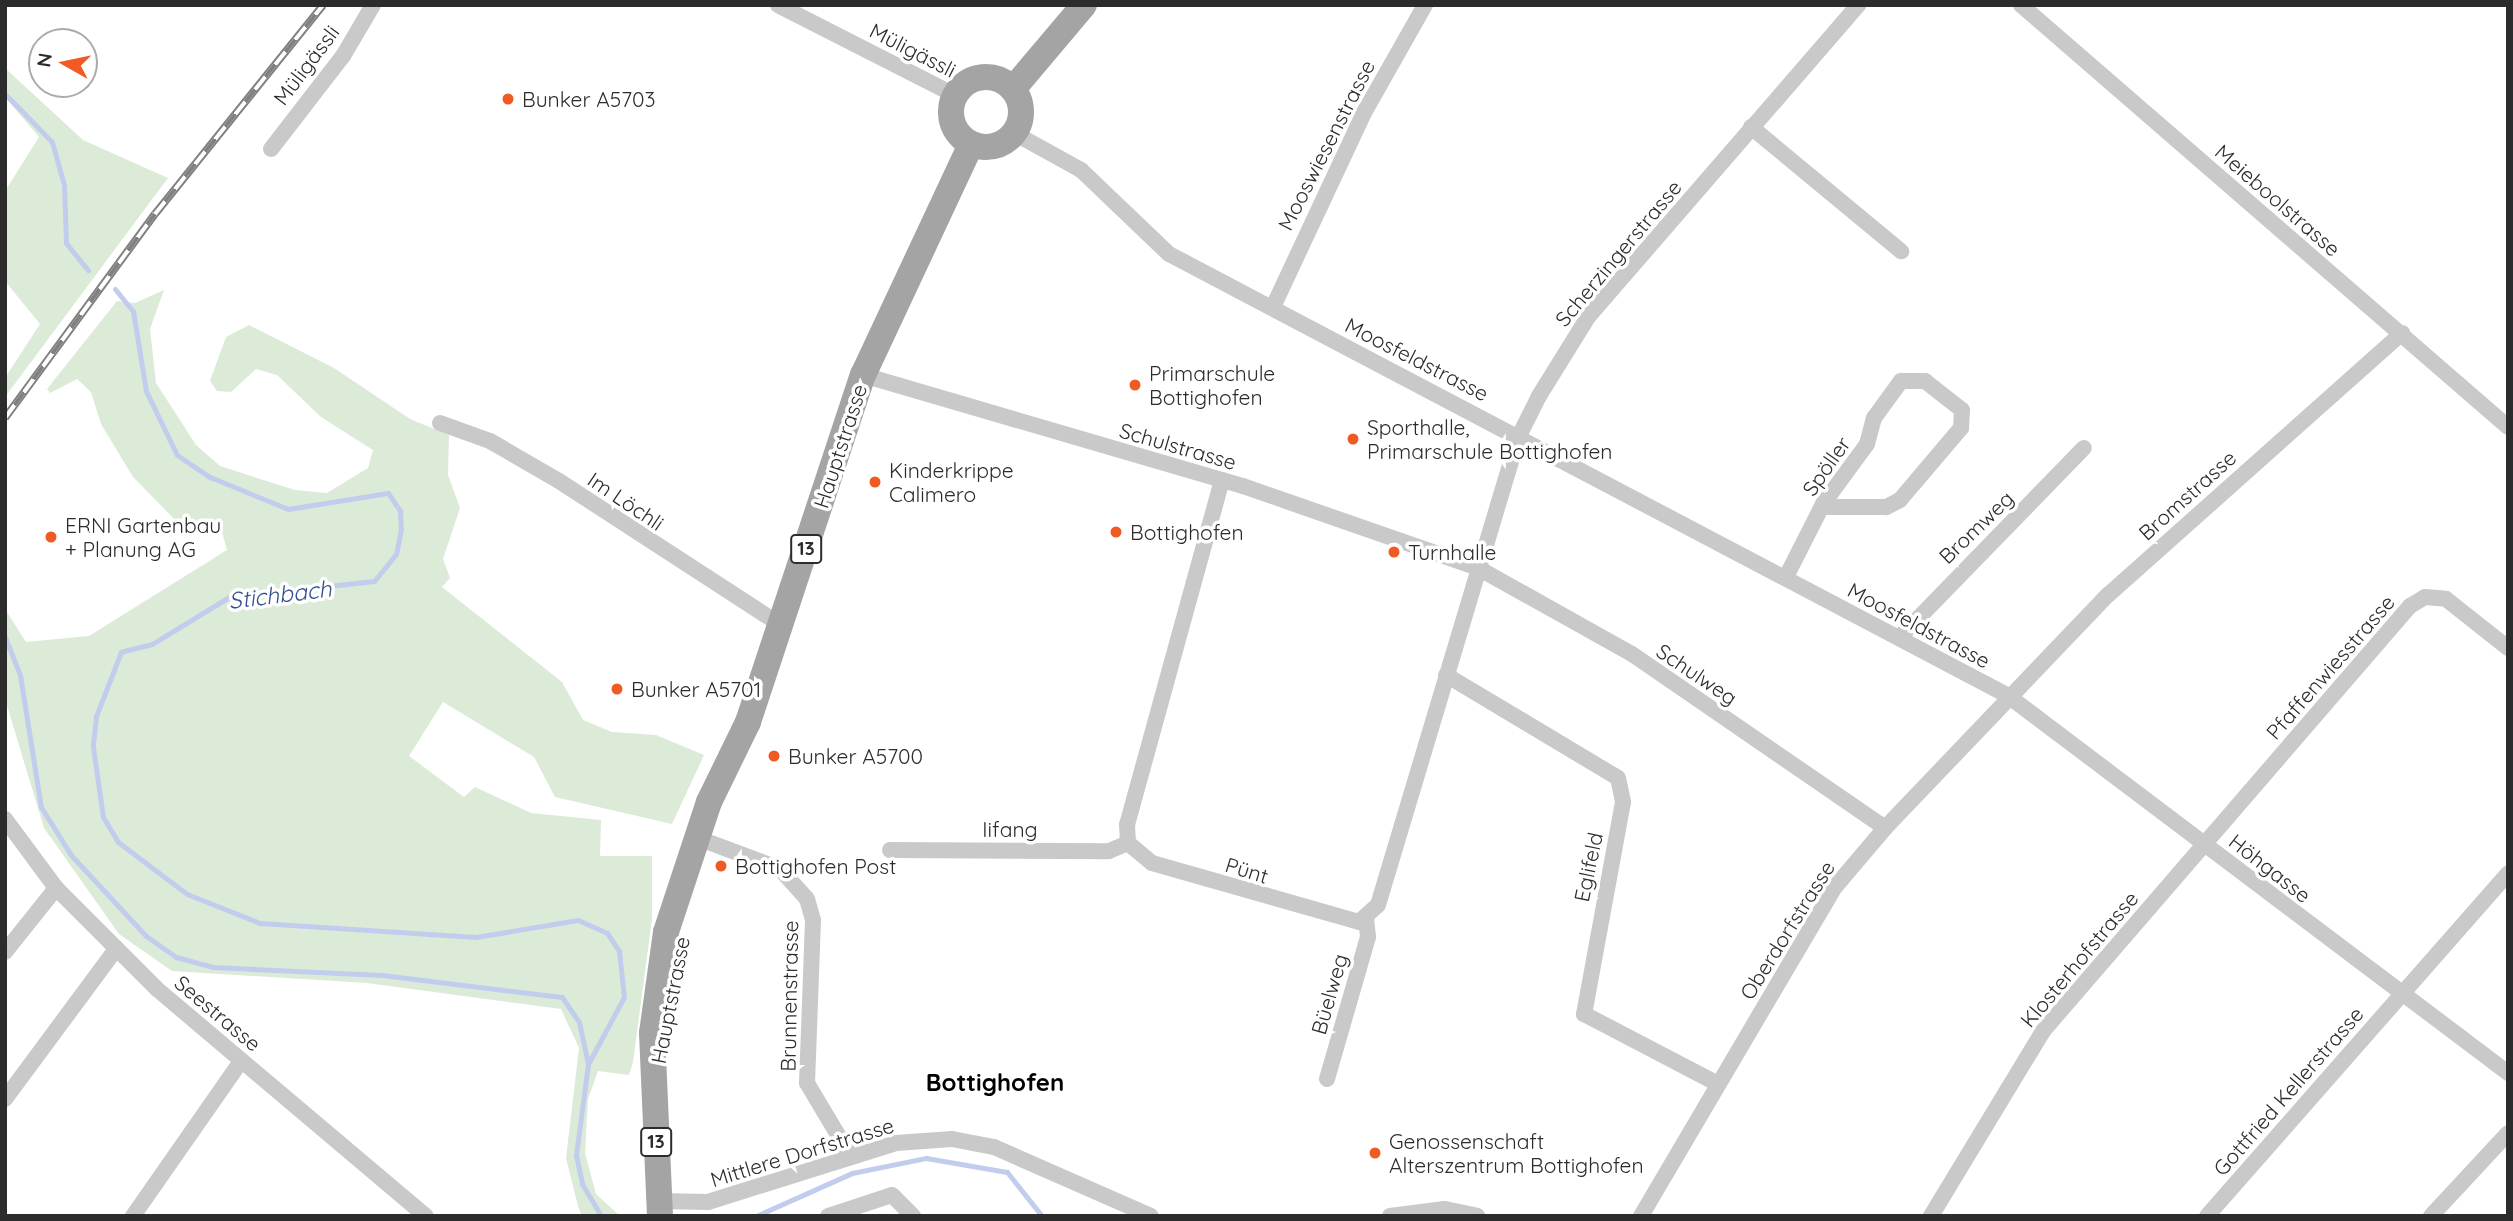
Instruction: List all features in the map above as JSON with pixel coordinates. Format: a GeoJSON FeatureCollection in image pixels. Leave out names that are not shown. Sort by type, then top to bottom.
{"type":"FeatureCollection","features":[{"type":"Feature","properties":{"kind":"main road"},"geometry":{"type":"LineString","coordinates":[[1013,89],[1084,5]]}},
{"type":"Feature","properties":{"kind":"main road"},"geometry":{"type":"LineString","coordinates":[[982,77],[1013,89],[1021,115],[1014,132],[990,147],[971,144],[955,129],[955,95],[982,77]]}},
{"type":"Feature","properties":{"kind":"main road","name":"Hauptstrasse"},"geometry":{"type":"LineString","coordinates":[[655,1082],[673,972],[733,758],[781,625],[863,375],[971,144]]}},
{"type":"Feature","properties":{"kind":"main road","name":"Hauptstrasse"},"geometry":{"type":"LineString","coordinates":[[660,1208],[652,1033],[666,932],[709,802],[733,758]]}},
{"type":"Feature","properties":{"kind":"street","name":"Müligässli"},"geometry":{"type":"LineString","coordinates":[[271,149],[343,56],[373,5]]}},
{"type":"Feature","properties":{"kind":"street","name":"Müligässli"},"geometry":{"type":"LineString","coordinates":[[778,5],[955,95]]}},
{"type":"Feature","properties":{"kind":"street","name":"Mooswiesenstrasse"},"geometry":{"type":"LineString","coordinates":[[1273,307],[1365,111],[1425,5]]}},
{"type":"Feature","properties":{"kind":"street","name":"Scherzingerstrasse"},"geometry":{"type":"LineString","coordinates":[[1478,568],[1519,436],[1588,317],[1858,5]]}},
{"type":"Feature","properties":{"kind":"street","name":"Meieboolstrasse"},"geometry":{"type":"LineString","coordinates":[[2021,5],[2508,427]]}},
{"type":"Feature","properties":{"kind":"street"},"geometry":{"type":"LineString","coordinates":[[1751,127],[1901,251]]}},
{"type":"Feature","properties":{"kind":"street","name":"Moosfeldstrasse"},"geometry":{"type":"LineString","coordinates":[[1014,132],[1090,178],[1159,248],[2007,695]]}},
{"type":"Feature","properties":{"kind":"street","name":"Bromstrasse"},"geometry":{"type":"LineString","coordinates":[[2007,695],[2118,586],[2402,333]]}},
{"type":"Feature","properties":{"kind":"street","name":"Schulstrasse"},"geometry":{"type":"LineString","coordinates":[[863,375],[1222,480],[1478,568]]}},
{"type":"Feature","properties":{"kind":"street","name":"Spöller"},"geometry":{"type":"LineString","coordinates":[[1786,577],[1822,507],[1867,444],[1874,418],[1901,381],[1925,381],[1956,403],[1964,418],[1961,428],[1892,505],[1822,507]]}},
{"type":"Feature","properties":{"kind":"street","name":"Im Löchli"},"geometry":{"type":"LineString","coordinates":[[440,423],[490,441],[559,481],[781,625]]}},
{"type":"Feature","properties":{"kind":"street","name":"Bromweg"},"geometry":{"type":"LineString","coordinates":[[1899,638],[2084,448]]}},
{"type":"Feature","properties":{"kind":"street"},"geometry":{"type":"LineString","coordinates":[[1128,843],[1127,824],[1222,480]]}},
{"type":"Feature","properties":{"kind":"street"},"geometry":{"type":"LineString","coordinates":[[1366,919],[1378,905],[1478,568]]}},
{"type":"Feature","properties":{"kind":"street","name":"Schulweg"},"geometry":{"type":"LineString","coordinates":[[1478,568],[1632,654],[1885,828]]}},
{"type":"Feature","properties":{"kind":"street","name":"Pfaffenwiesstrasse"},"geometry":{"type":"LineString","coordinates":[[2204,844],[2417,601],[2434,596],[2455,603],[2508,648]]}},
{"type":"Feature","properties":{"kind":"street","name":"Eglifeld"},"geometry":{"type":"LineString","coordinates":[[1446,675],[1618,778],[1623,802],[1584,1014],[1717,1084]]}},
{"type":"Feature","properties":{"kind":"street","name":"Oberdorfstrasse"},"geometry":{"type":"LineString","coordinates":[[1641,1216],[1835,887],[1885,828],[2007,695]]}},
{"type":"Feature","properties":{"kind":"street","name":"Höhgasse"},"geometry":{"type":"LineString","coordinates":[[2007,695],[2508,1073]]}},
{"type":"Feature","properties":{"kind":"street","name":"Seestrasse"},"geometry":{"type":"LineString","coordinates":[[5,819],[56,888],[116,949],[241,1060],[426,1216]]}},
{"type":"Feature","properties":{"kind":"street","name":"Brunnenstrasse"},"geometry":{"type":"LineString","coordinates":[[711,843],[780,869],[807,899],[813,920],[807,1083],[849,1156]]}},
{"type":"Feature","properties":{"kind":"street","name":"Pünt"},"geometry":{"type":"LineString","coordinates":[[1128,843],[1152,863],[1345,922],[1366,919]]}},
{"type":"Feature","properties":{"kind":"street","name":"Iifang"},"geometry":{"type":"LineString","coordinates":[[890,850],[1109,850],[1128,843]]}},
{"type":"Feature","properties":{"kind":"street","name":"Klosterhofstrasse"},"geometry":{"type":"LineString","coordinates":[[1931,1216],[2043,1031],[2204,844]]}},
{"type":"Feature","properties":{"kind":"street"},"geometry":{"type":"LineString","coordinates":[[2401,993],[2508,873]]}},
{"type":"Feature","properties":{"kind":"street"},"geometry":{"type":"LineString","coordinates":[[5,953],[56,888]]}},
{"type":"Feature","properties":{"kind":"street","name":"Büelweg"},"geometry":{"type":"LineString","coordinates":[[1327,1079],[1368,937],[1366,919]]}},
{"type":"Feature","properties":{"kind":"street"},"geometry":{"type":"LineString","coordinates":[[5,1099],[116,949]]}},
{"type":"Feature","properties":{"kind":"street","name":"Gottfried Kellerstrasse"},"geometry":{"type":"LineString","coordinates":[[2207,1216],[2401,993]]}},
{"type":"Feature","properties":{"kind":"street"},"geometry":{"type":"LineString","coordinates":[[133,1216],[241,1060]]}},
{"type":"Feature","properties":{"kind":"street"},"geometry":{"type":"LineString","coordinates":[[2431,1216],[2508,1133]]}},
{"type":"Feature","properties":{"kind":"street","name":"Mittlere Dorfstrasse"},"geometry":{"type":"LineString","coordinates":[[660,1208],[735,1196],[849,1156],[925,1139],[972,1141],[1151,1216]]}},
{"type":"Feature","properties":{"kind":"street"},"geometry":{"type":"LineString","coordinates":[[828,1216],[892,1195],[913,1216]]}},
{"type":"Feature","properties":{"kind":"street"},"geometry":{"type":"LineString","coordinates":[[1390,1216],[1445,1209],[1477,1216]]}},
{"type":"Feature","properties":{"kind":"green space"},"geometry":{"type":"Polygon","coordinates":[[[5,68],[28,89],[28,98],[38,98],[83,140],[168,178],[5,397],[5,378],[40,324],[5,281],[5,191],[39,137],[5,97],[5,68]]]}},
{"type":"Feature","properties":{"kind":"green space"},"geometry":{"type":"Polygon","coordinates":[[[164,290],[150,329],[156,383],[196,445],[220,466],[295,490],[327,493],[368,468],[373,450],[321,417],[277,375],[256,369],[231,392],[217,391],[210,381],[226,337],[249,325],[334,368],[410,419],[449,435],[448,475],[460,508],[443,559],[450,578],[442,587],[562,682],[583,720],[612,732],[656,735],[704,755],[672,824],[555,797],[534,757],[443,702],[409,756],[464,797],[475,787],[531,813],[601,820],[600,856],[652,856],[652,919],[633,1062],[629,1075],[598,1071],[588,1099],[585,1153],[596,1194],[620,1216],[582,1216],[578,1206],[566,1158],[579,1048],[561,1009],[367,983],[172,971],[119,934],[44,828],[5,699],[5,609],[26,642],[89,636],[227,550],[222,532],[189,534],[133,477],[101,424],[91,392],[77,379],[50,393],[47,389],[117,301],[135,303],[164,290]]]}},
{"type":"Feature","properties":{"kind":"waterway","name":"Stichbach"},"geometry":{"type":"LineString","coordinates":[[5,94],[52,142],[64,185],[66,243],[88,270]]}},
{"type":"Feature","properties":{"kind":"waterway","name":"Stichbach"},"geometry":{"type":"LineString","coordinates":[[115,289],[133,311],[146,391],[177,455],[210,477],[288,509],[388,493],[400,511],[401,529],[396,554],[374,581],[229,597],[152,644],[121,652],[96,716],[93,747],[103,817],[118,842],[187,894],[260,923],[476,937],[578,920],[607,933],[619,951],[624,997],[588,1064],[576,1155],[582,1184],[601,1216]]}},
{"type":"Feature","properties":{"kind":"waterway"},"geometry":{"type":"LineString","coordinates":[[5,637],[20,675],[41,807],[71,855],[146,936],[176,957],[213,967],[382,975],[562,997],[579,1022],[588,1064]]}},
{"type":"Feature","properties":{"kind":"waterway","name":"Stichbach"},"geometry":{"type":"LineString","coordinates":[[756,1216],[852,1173],[926,1158],[1007,1172],[1042,1216]]}},
{"type":"Feature","properties":{"kind":"railway"},"geometry":{"type":"LineString","coordinates":[[5,418],[155,214],[323,5]]}},
{"type":"Feature","properties":{"kind":"place","name":"Bunker A5703"},"geometry":{"type":"Point","coordinates":[508,99]}},
{"type":"Feature","properties":{"kind":"place","name":"Primarschule Bottighofen"},"geometry":{"type":"Point","coordinates":[1135,385]}},
{"type":"Feature","properties":{"kind":"place","name":"Sporthalle, Primarschule Bottighofen"},"geometry":{"type":"Point","coordinates":[1353,439]}},
{"type":"Feature","properties":{"kind":"place","name":"Kinderkrippe Calimero"},"geometry":{"type":"Point","coordinates":[875,482]}},
{"type":"Feature","properties":{"kind":"place","name":"Bottighofen"},"geometry":{"type":"Point","coordinates":[1116,532]}},
{"type":"Feature","properties":{"kind":"place","name":"ERNI Gartenbau + Planung AG"},"geometry":{"type":"Point","coordinates":[51,537]}},
{"type":"Feature","properties":{"kind":"place","name":"Turnhalle"},"geometry":{"type":"Point","coordinates":[1394,552]}},
{"type":"Feature","properties":{"kind":"place","name":"Bunker A5701"},"geometry":{"type":"Point","coordinates":[617,689]}},
{"type":"Feature","properties":{"kind":"place","name":"Bunker A5700"},"geometry":{"type":"Point","coordinates":[774,756]}},
{"type":"Feature","properties":{"kind":"place","name":"Bottighofen Post"},"geometry":{"type":"Point","coordinates":[721,866]}},
{"type":"Feature","properties":{"kind":"place","name":"Genossenschaft Alterszentrum Bottighofen"},"geometry":{"type":"Point","coordinates":[1375,1153]}},
{"type":"Feature","properties":{"kind":"district","name":"Bottighofen"},"geometry":{"type":"Point","coordinates":[995,1083]}}]}
